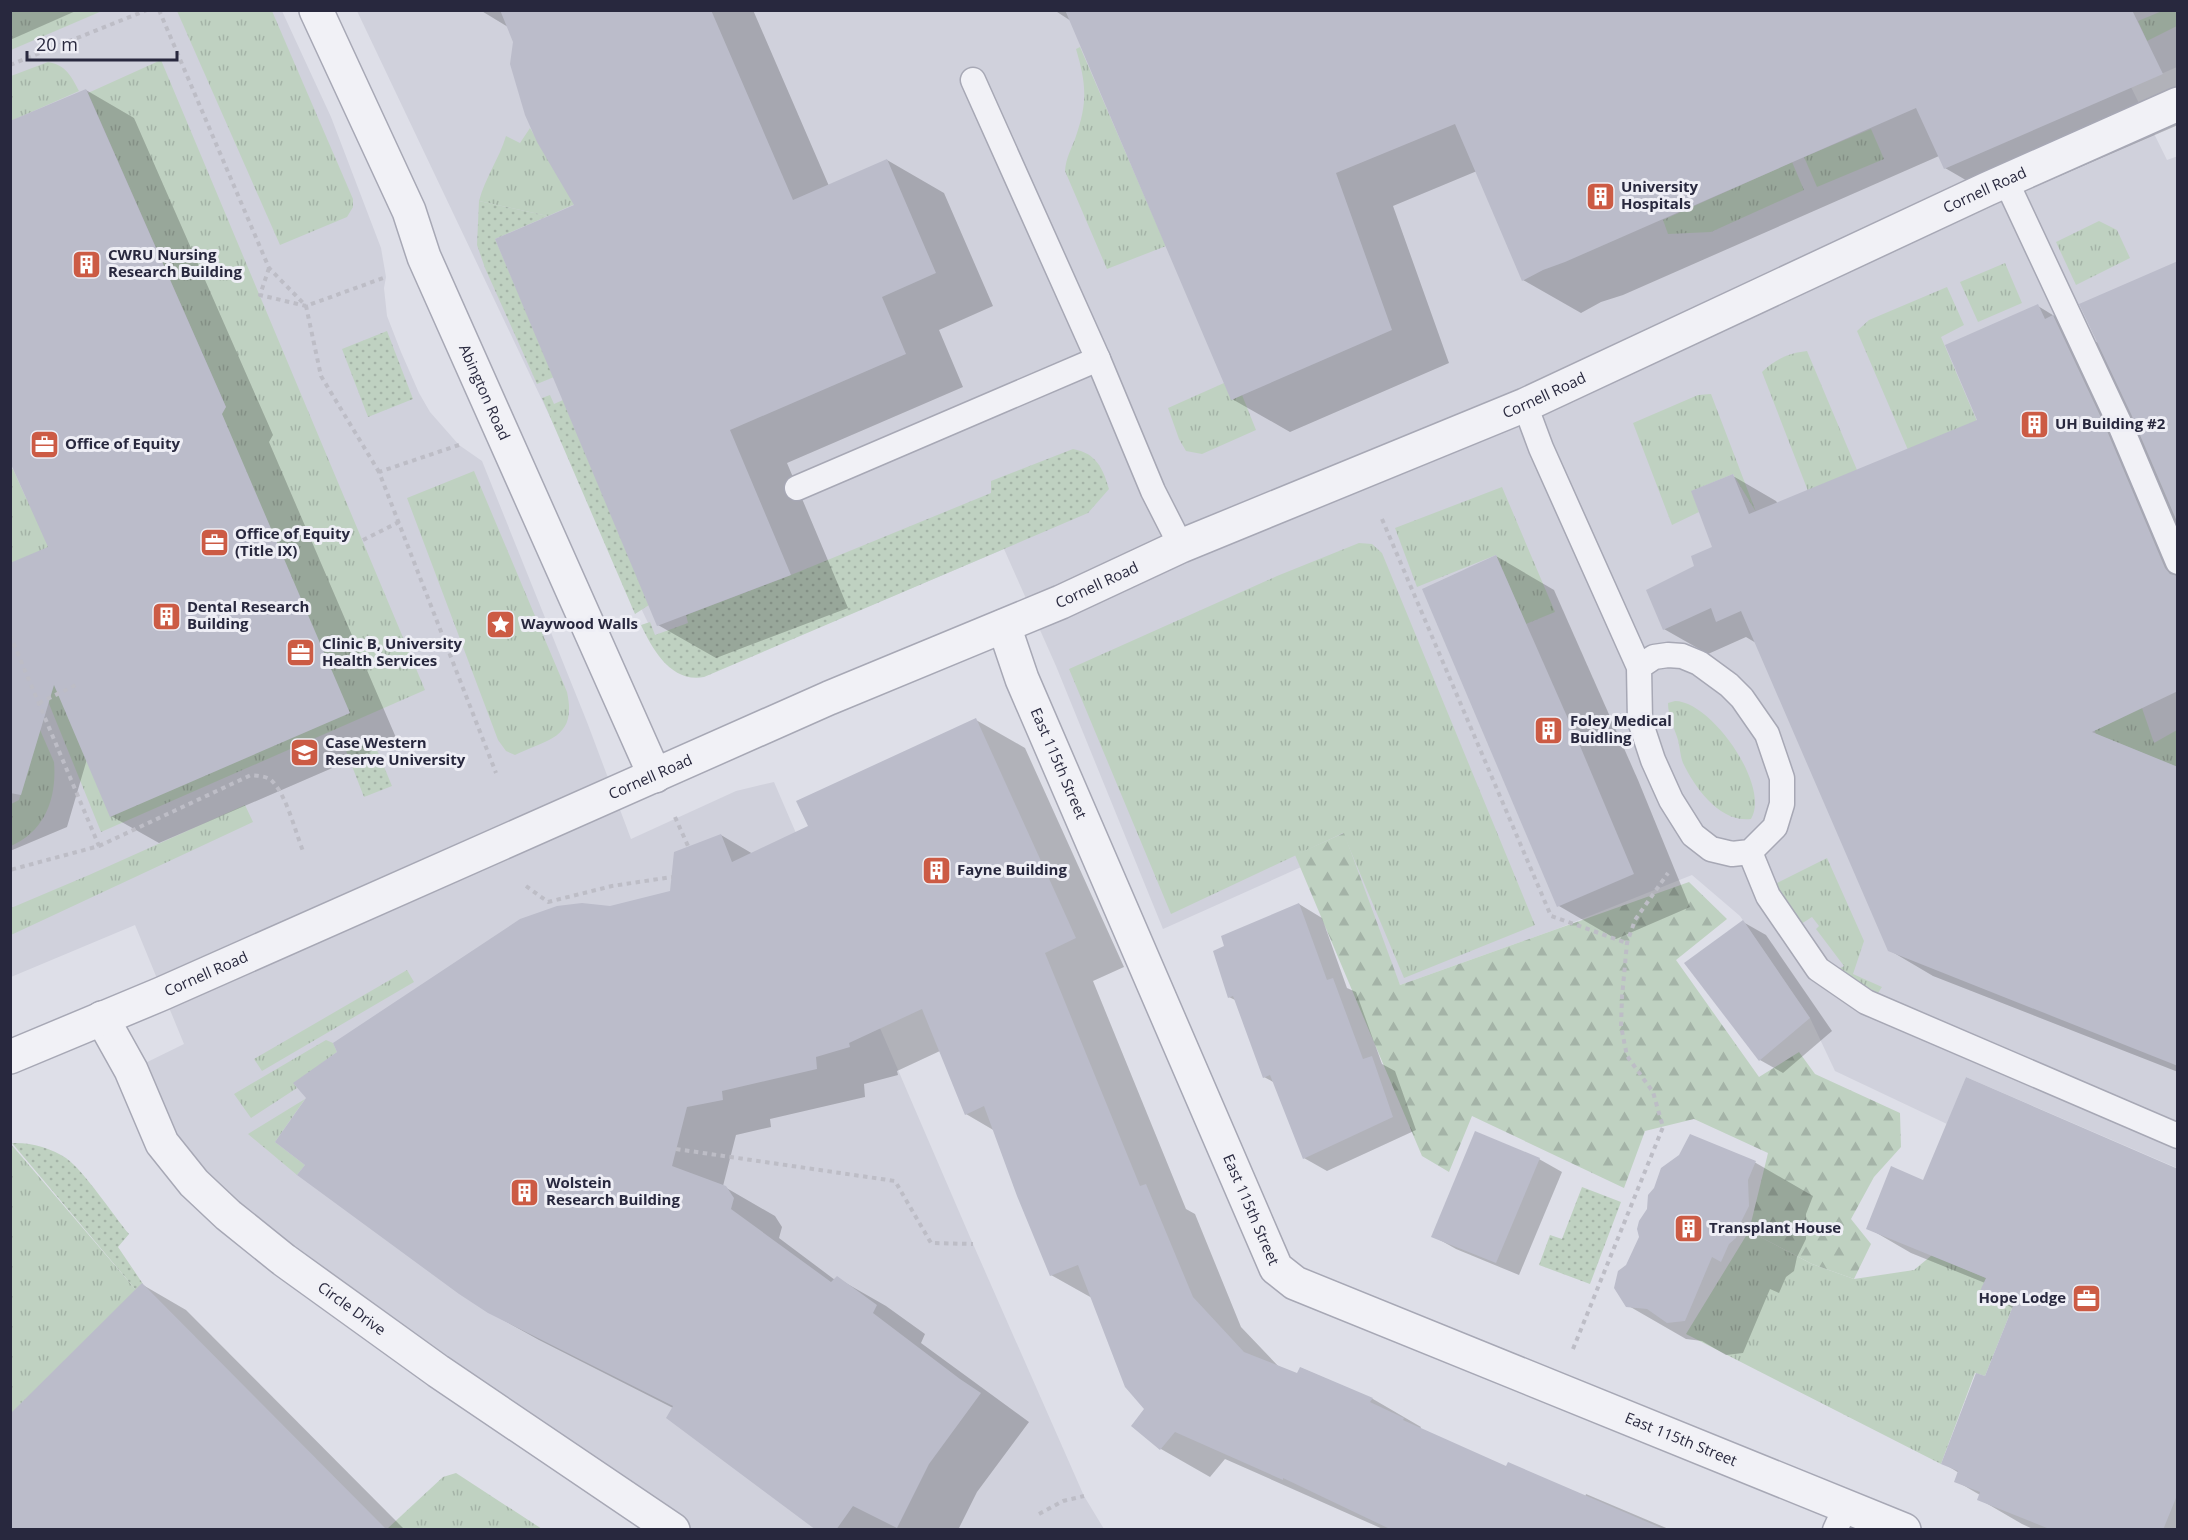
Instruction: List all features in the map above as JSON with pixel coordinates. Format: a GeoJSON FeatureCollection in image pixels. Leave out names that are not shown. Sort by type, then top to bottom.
{"type":"FeatureCollection","features":[{"type":"Feature","properties":{"kind":"street","name":"Abington Road"},"geometry":{"type":"LineString","coordinates":[[316,10],[409,212],[424,257],[655,776]]}},
{"type":"Feature","properties":{"kind":"street","name":"Cornell Road"},"geometry":{"type":"LineString","coordinates":[[10,1057],[829,698],[1062,602],[1181,546],[1525,405],[2006,181],[2178,104]]}},
{"type":"Feature","properties":{"kind":"street","name":"East 115th Street"},"geometry":{"type":"LineString","coordinates":[[1004,626],[1022,679],[1276,1268],[1295,1283],[1841,1518],[1904,1530]]}},
{"type":"Feature","properties":{"kind":"street","name":"Circle Drive"},"geometry":{"type":"LineString","coordinates":[[102,1018],[131,1070],[162,1143],[194,1183],[228,1215],[284,1260],[438,1371],[673,1530]]}},
{"type":"Feature","properties":{"kind":"lane"},"geometry":{"type":"LineString","coordinates":[[973,80],[1098,359],[1153,491],[1181,546]]}},
{"type":"Feature","properties":{"kind":"lane"},"geometry":{"type":"LineString","coordinates":[[2006,181],[2118,420],[2178,562]]}},
{"type":"Feature","properties":{"kind":"lane"},"geometry":{"type":"LineString","coordinates":[[797,488],[1098,359]]}},
{"type":"Feature","properties":{"kind":"lane"},"geometry":{"type":"LineString","coordinates":[[1525,405],[1541,448],[1639,667],[1640,721],[1653,760],[1671,800],[1693,835],[1711,849],[1732,854],[1750,852],[1775,827],[1782,804],[1782,778],[1767,734],[1742,698],[1729,685],[1699,663],[1682,656],[1668,655],[1654,657],[1639,667]]}},
{"type":"Feature","properties":{"kind":"lane"},"geometry":{"type":"LineString","coordinates":[[1750,852],[1768,896],[1818,969],[1866,1002],[2178,1136]]}},
{"type":"Feature","properties":{"kind":"path"},"geometry":{"type":"LineString","coordinates":[[10,65],[147,10]]}},
{"type":"Feature","properties":{"kind":"path"},"geometry":{"type":"LineString","coordinates":[[159,10],[269,268],[306,306],[321,376],[379,472],[496,773]]}},
{"type":"Feature","properties":{"kind":"path"},"geometry":{"type":"LineString","coordinates":[[269,268],[260,295],[306,306],[386,277]]}},
{"type":"Feature","properties":{"kind":"path"},"geometry":{"type":"LineString","coordinates":[[379,472],[459,445]]}},
{"type":"Feature","properties":{"kind":"path"},"geometry":{"type":"LineString","coordinates":[[1382,519],[1551,916],[1627,943]]}},
{"type":"Feature","properties":{"kind":"path"},"geometry":{"type":"LineString","coordinates":[[363,540],[399,522]]}},
{"type":"Feature","properties":{"kind":"path"},"geometry":{"type":"LineString","coordinates":[[10,635],[99,846]]}},
{"type":"Feature","properties":{"kind":"path"},"geometry":{"type":"LineString","coordinates":[[39,703],[78,684]]}},
{"type":"Feature","properties":{"kind":"path"},"geometry":{"type":"LineString","coordinates":[[10,870],[99,846],[251,775],[263,776],[272,781],[282,796],[303,851]]}},
{"type":"Feature","properties":{"kind":"path"},"geometry":{"type":"LineString","coordinates":[[675,817],[688,846]]}},
{"type":"Feature","properties":{"kind":"path"},"geometry":{"type":"LineString","coordinates":[[1570,1355],[1663,1126],[1653,1092],[1627,1056],[1621,1026],[1627,943],[1635,920],[1668,873]]}},
{"type":"Feature","properties":{"kind":"path"},"geometry":{"type":"LineString","coordinates":[[526,886],[548,902],[612,886],[672,877]]}},
{"type":"Feature","properties":{"kind":"path"},"geometry":{"type":"LineString","coordinates":[[676,1149],[895,1181],[931,1243],[973,1244]]}},
{"type":"Feature","properties":{"kind":"path"},"geometry":{"type":"LineString","coordinates":[[1039,1514],[1063,1501],[1084,1496]]}},
{"type":"Feature","properties":{"kind":"shaded area","name":"Case Western Reserve University"},"geometry":{"type":"Polygon","coordinates":[[[11,11],[282,11],[331,117],[381,248],[386,277],[384,288],[387,316],[401,352],[430,412],[459,445],[482,461],[587,722],[631,839],[736,791],[774,782],[1084,1496],[1104,1529],[673,1529],[228,1215],[131,1070],[184,1044],[135,925],[11,977],[11,11]]]}},
{"type":"Feature","properties":{"kind":"shaded area"},"geometry":{"type":"Polygon","coordinates":[[[357,11],[2177,11],[2177,67],[2131,87],[2167,160],[2178,156],[2177,1168],[1966,1077],[1947,1124],[1835,1071],[1810,1018],[1740,916],[1692,875],[1557,929],[1400,985],[1337,851],[1163,929],[1056,666],[1004,549],[702,677],[669,667],[357,11]]]}},
{"type":"Feature","properties":{"kind":"green space"},"geometry":{"type":"Polygon","coordinates":[[[11,10],[101,10],[102,11],[11,50],[11,10]]]}},
{"type":"Feature","properties":{"kind":"green space"},"geometry":{"type":"Polygon","coordinates":[[[177,11],[272,11],[353,199],[353,207],[347,217],[280,245],[177,11]]]}},
{"type":"Feature","properties":{"kind":"green space"},"geometry":{"type":"Polygon","coordinates":[[[2162,11],[2177,11],[2177,26],[2147,41],[2138,21],[2162,11]]]}},
{"type":"Feature","properties":{"kind":"green space"},"geometry":{"type":"Polygon","coordinates":[[[1080,47],[1166,246],[1107,269],[1065,171],[1080,124],[1084,102],[1084,82],[1076,49],[1080,47]]]}},
{"type":"Feature","properties":{"kind":"green space"},"geometry":{"type":"Polygon","coordinates":[[[161,60],[425,690],[101,832],[11,610],[10,470],[13,469],[26,498],[226,407],[88,93],[161,60]]]}},
{"type":"Feature","properties":{"kind":"green space"},"geometry":{"type":"Polygon","coordinates":[[[48,62],[64,69],[79,91],[11,121],[11,76],[48,62]]]}},
{"type":"Feature","properties":{"kind":"green space"},"geometry":{"type":"Polygon","coordinates":[[[530,128],[575,204],[548,216],[479,201],[506,136],[520,143],[530,128]]]}},
{"type":"Feature","properties":{"kind":"green space"},"geometry":{"type":"Polygon","coordinates":[[[1871,129],[1884,159],[1817,187],[1804,157],[1871,129]]]}},
{"type":"Feature","properties":{"kind":"green space"},"geometry":{"type":"Polygon","coordinates":[[[1792,162],[1804,190],[1711,232],[1668,234],[1663,220],[1792,162]]]}},
{"type":"Feature","properties":{"kind":"green space"},"geometry":{"type":"Polygon","coordinates":[[[479,201],[548,216],[495,239],[554,377],[537,384],[477,245],[479,201]]]}},
{"type":"Feature","properties":{"kind":"green space"},"geometry":{"type":"Polygon","coordinates":[[[2099,221],[2117,230],[2130,258],[2076,285],[2056,242],[2099,221]]]}},
{"type":"Feature","properties":{"kind":"green space"},"geometry":{"type":"Polygon","coordinates":[[[2005,263],[2022,303],[1978,322],[1960,282],[2005,263]]]}},
{"type":"Feature","properties":{"kind":"green space"},"geometry":{"type":"Polygon","coordinates":[[[1947,287],[1964,325],[1941,337],[2029,543],[2142,708],[2154,743],[2177,730],[2177,767],[2096,734],[1975,461],[1908,450],[1857,331],[1869,320],[1947,287]]]}},
{"type":"Feature","properties":{"kind":"green space"},"geometry":{"type":"Polygon","coordinates":[[[387,331],[413,399],[368,417],[342,349],[387,331]]]}},
{"type":"Feature","properties":{"kind":"green space"},"geometry":{"type":"Polygon","coordinates":[[[1807,351],[1857,470],[1808,491],[1762,372],[1783,357],[1807,351]]]}},
{"type":"Feature","properties":{"kind":"green space"},"geometry":{"type":"Polygon","coordinates":[[[1224,383],[1232,400],[1242,395],[1256,430],[1202,454],[1186,451],[1179,439],[1168,408],[1224,383]]]}},
{"type":"Feature","properties":{"kind":"green space"},"geometry":{"type":"Polygon","coordinates":[[[1711,394],[1756,512],[1733,474],[1692,491],[1699,512],[1672,525],[1633,423],[1698,395],[1711,394]]]}},
{"type":"Feature","properties":{"kind":"green space"},"geometry":{"type":"Polygon","coordinates":[[[550,395],[554,404],[563,400],[649,605],[635,614],[542,398],[550,395]]]}},
{"type":"Feature","properties":{"kind":"green space"},"geometry":{"type":"Polygon","coordinates":[[[1073,449],[1093,458],[1101,468],[1109,489],[1088,513],[704,677],[692,678],[673,670],[651,645],[641,625],[650,622],[655,635],[688,623],[686,615],[791,575],[991,493],[991,481],[1073,449]]]}},
{"type":"Feature","properties":{"kind":"green space"},"geometry":{"type":"Polygon","coordinates":[[[474,471],[567,692],[568,719],[564,728],[549,740],[515,755],[506,751],[498,740],[407,498],[474,471]]]}},
{"type":"Feature","properties":{"kind":"green space"},"geometry":{"type":"Polygon","coordinates":[[[1502,487],[1555,612],[1526,624],[1496,555],[1417,587],[1395,528],[1502,487]]]}},
{"type":"Feature","properties":{"kind":"green space"},"geometry":{"type":"Polygon","coordinates":[[[1359,543],[1372,544],[1382,553],[1535,925],[1404,978],[1343,833],[1171,914],[1069,669],[1277,576],[1359,543]]]}},
{"type":"Feature","properties":{"kind":"green space"},"geometry":{"type":"Polygon","coordinates":[[[10,661],[54,762],[53,788],[46,812],[32,832],[11,846],[11,804],[19,800],[21,793],[10,661]]]}},
{"type":"Feature","properties":{"kind":"green space"},"geometry":{"type":"Polygon","coordinates":[[[1675,701],[1689,705],[1705,715],[1734,748],[1753,787],[1755,804],[1751,819],[1740,819],[1719,810],[1694,783],[1683,763],[1669,713],[1668,703],[1675,701]]]}},
{"type":"Feature","properties":{"kind":"green space"},"geometry":{"type":"Polygon","coordinates":[[[372,738],[392,786],[364,797],[345,748],[372,738]]]}},
{"type":"Feature","properties":{"kind":"green space"},"geometry":{"type":"Polygon","coordinates":[[[245,805],[253,822],[11,935],[11,908],[245,805]]]}},
{"type":"Feature","properties":{"kind":"green space"},"geometry":{"type":"Polygon","coordinates":[[[1344,833],[1400,985],[1689,882],[1727,919],[1676,960],[1759,1077],[1799,1052],[1815,1074],[1900,1113],[1901,1147],[1874,1177],[1851,1219],[1871,1244],[1854,1279],[1812,1264],[1749,1231],[1768,1153],[1694,1119],[1645,1131],[1624,1188],[1472,1116],[1449,1172],[1422,1156],[1295,855],[1344,833]]]}},
{"type":"Feature","properties":{"kind":"green space"},"geometry":{"type":"Polygon","coordinates":[[[1827,858],[1864,941],[1853,974],[1882,987],[1878,993],[1835,971],[1844,966],[1816,929],[1819,926],[1812,917],[1801,924],[1773,885],[1827,858]]]}},
{"type":"Feature","properties":{"kind":"green space"},"geometry":{"type":"Polygon","coordinates":[[[407,970],[414,982],[262,1071],[254,1059],[407,970]]]}},
{"type":"Feature","properties":{"kind":"green space"},"geometry":{"type":"Polygon","coordinates":[[[326,1040],[333,1043],[337,1052],[294,1084],[297,1088],[251,1118],[234,1094],[326,1040]]]}},
{"type":"Feature","properties":{"kind":"green space"},"geometry":{"type":"Polygon","coordinates":[[[305,1099],[275,1142],[305,1165],[297,1175],[248,1134],[305,1099]]]}},
{"type":"Feature","properties":{"kind":"green space"},"geometry":{"type":"Polygon","coordinates":[[[10,1143],[136,1290],[11,1414],[10,1143]]]}},
{"type":"Feature","properties":{"kind":"green space"},"geometry":{"type":"Polygon","coordinates":[[[12,1143],[40,1146],[54,1151],[66,1158],[82,1173],[129,1234],[118,1247],[143,1284],[136,1290],[12,1143]]]}},
{"type":"Feature","properties":{"kind":"green space"},"geometry":{"type":"Polygon","coordinates":[[[1582,1187],[1621,1202],[1590,1284],[1539,1265],[1550,1235],[1562,1239],[1582,1187]]]}},
{"type":"Feature","properties":{"kind":"green space"},"geometry":{"type":"Polygon","coordinates":[[[1749,1231],[1812,1264],[1854,1279],[1914,1270],[1932,1255],[1986,1278],[2013,1306],[1985,1376],[1975,1373],[1941,1464],[1686,1334],[1749,1231]]]}},
{"type":"Feature","properties":{"kind":"green space"},"geometry":{"type":"Polygon","coordinates":[[[456,1473],[542,1529],[387,1529],[443,1477],[456,1473]]]}},
{"type":"Feature","properties":{"kind":"building"},"geometry":{"type":"Polygon","coordinates":[[[500,10],[711,10],[793,200],[887,159],[936,273],[882,297],[906,354],[730,430],[791,575],[657,626],[495,239],[574,205],[537,142],[525,115],[510,64],[513,42],[500,10]]]}},
{"type":"Feature","properties":{"kind":"building","name":"University Hospitals"},"geometry":{"type":"Polygon","coordinates":[[[1065,10],[2132,10],[2163,74],[1944,169],[1916,108],[1522,281],[1455,124],[1336,173],[1392,330],[1231,400],[1065,10]]]}},
{"type":"Feature","properties":{"kind":"building"},"geometry":{"type":"Polygon","coordinates":[[[86,89],[226,407],[222,414],[350,713],[110,817],[54,685],[21,795],[10,793],[10,563],[48,547],[10,462],[10,121],[86,89]]]}},
{"type":"Feature","properties":{"kind":"building"},"geometry":{"type":"Polygon","coordinates":[[[2178,261],[2178,524],[2131,414],[2079,304],[2178,261]]]}},
{"type":"Feature","properties":{"kind":"building"},"geometry":{"type":"Polygon","coordinates":[[[2038,304],[2045,319],[2053,315],[2105,426],[2165,568],[2170,574],[2178,576],[2178,691],[2092,732],[2178,767],[2178,1066],[1888,951],[1741,611],[1716,622],[1711,608],[1663,630],[1646,590],[1694,566],[1691,556],[1712,547],[1691,491],[1733,474],[1749,514],[1977,420],[1945,345],[2038,304]]]}},
{"type":"Feature","properties":{"kind":"building","name":"Foley Medical Buidling"},"geometry":{"type":"Polygon","coordinates":[[[1496,555],[1634,874],[1557,907],[1422,589],[1496,555]]]}},
{"type":"Feature","properties":{"kind":"building"},"geometry":{"type":"Polygon","coordinates":[[[976,718],[1076,938],[1045,953],[1140,1186],[1146,1184],[1193,1297],[1244,1352],[1297,1373],[1300,1367],[1373,1398],[1370,1402],[1404,1418],[1403,1420],[1506,1466],[1508,1462],[1666,1530],[1392,1530],[1283,1478],[1283,1480],[1175,1432],[1160,1450],[1131,1426],[1144,1409],[1125,1387],[1078,1265],[1050,1276],[1017,1196],[984,1106],[965,1115],[922,1009],[849,1043],[850,1047],[816,1057],[817,1069],[722,1091],[723,1100],[687,1107],[672,1166],[726,1186],[734,1198],[731,1209],[831,1282],[837,1276],[877,1305],[873,1313],[981,1393],[929,1464],[897,1528],[853,1506],[836,1530],[816,1530],[666,1418],[673,1406],[488,1313],[459,1294],[297,1175],[305,1165],[275,1142],[306,1098],[293,1083],[337,1052],[333,1043],[520,919],[557,906],[582,903],[610,906],[670,891],[674,852],[721,834],[732,862],[808,826],[796,801],[976,718]]]}},
{"type":"Feature","properties":{"kind":"building"},"geometry":{"type":"Polygon","coordinates":[[[1299,903],[1327,980],[1333,978],[1363,1059],[1372,1056],[1393,1117],[1303,1159],[1270,1075],[1263,1078],[1233,996],[1228,998],[1213,951],[1224,946],[1221,936],[1299,903]]]}},
{"type":"Feature","properties":{"kind":"building"},"geometry":{"type":"Polygon","coordinates":[[[1743,920],[1810,1018],[1759,1061],[1684,963],[1743,920]]]}},
{"type":"Feature","properties":{"kind":"building","name":"Hope Lodge"},"geometry":{"type":"Polygon","coordinates":[[[1966,1077],[2178,1169],[2178,1493],[2163,1530],[2052,1530],[1977,1500],[1980,1492],[1954,1482],[1958,1471],[1941,1464],[1976,1373],[1985,1376],[2013,1306],[1980,1291],[1986,1278],[1866,1229],[1891,1166],[1923,1180],[1966,1077]]]}},
{"type":"Feature","properties":{"kind":"building"},"geometry":{"type":"Polygon","coordinates":[[[1475,1131],[1540,1158],[1496,1263],[1431,1237],[1475,1131]]]}},
{"type":"Feature","properties":{"kind":"building","name":"Transplant House"},"geometry":{"type":"Polygon","coordinates":[[[1690,1134],[1756,1161],[1748,1180],[1749,1206],[1736,1238],[1729,1244],[1721,1262],[1712,1257],[1685,1321],[1667,1323],[1647,1309],[1626,1307],[1614,1288],[1618,1271],[1626,1265],[1639,1237],[1637,1229],[1639,1221],[1647,1209],[1648,1195],[1654,1188],[1661,1168],[1679,1155],[1690,1134]]]}},
{"type":"Feature","properties":{"kind":"building"},"geometry":{"type":"Polygon","coordinates":[[[142,1283],[387,1530],[10,1530],[10,1414],[142,1283]]]}},
{"type":"Feature","properties":{"kind":"place","name":"University Hospitals"},"geometry":{"type":"Point","coordinates":[1600,196]}},
{"type":"Feature","properties":{"kind":"place","name":"CWRU Nursing Research Building"},"geometry":{"type":"Point","coordinates":[87,264]}},
{"type":"Feature","properties":{"kind":"place","name":"UH Building #2"},"geometry":{"type":"Point","coordinates":[2034,424]}},
{"type":"Feature","properties":{"kind":"place","name":"Office of Equity"},"geometry":{"type":"Point","coordinates":[44,444]}},
{"type":"Feature","properties":{"kind":"place","name":"Office of Equity (Title IX)"},"geometry":{"type":"Point","coordinates":[214,543]}},
{"type":"Feature","properties":{"kind":"place","name":"Dental Research Building"},"geometry":{"type":"Point","coordinates":[166,616]}},
{"type":"Feature","properties":{"kind":"place","name":"Waywood Walls"},"geometry":{"type":"Point","coordinates":[500,624]}},
{"type":"Feature","properties":{"kind":"place","name":"Clinic B, University Health Services"},"geometry":{"type":"Point","coordinates":[301,653]}},
{"type":"Feature","properties":{"kind":"place","name":"Foley Medical Buidling"},"geometry":{"type":"Point","coordinates":[1549,730]}},
{"type":"Feature","properties":{"kind":"place","name":"Case Western Reserve University"},"geometry":{"type":"Point","coordinates":[304,752]}},
{"type":"Feature","properties":{"kind":"place","name":"Fayne Building"},"geometry":{"type":"Point","coordinates":[936,870]}},
{"type":"Feature","properties":{"kind":"place","name":"Wolstein Research Building"},"geometry":{"type":"Point","coordinates":[525,1192]}},
{"type":"Feature","properties":{"kind":"place","name":"Transplant House"},"geometry":{"type":"Point","coordinates":[1688,1228]}},
{"type":"Feature","properties":{"kind":"place","name":"Hope Lodge"},"geometry":{"type":"Point","coordinates":[2087,1298]}}]}
